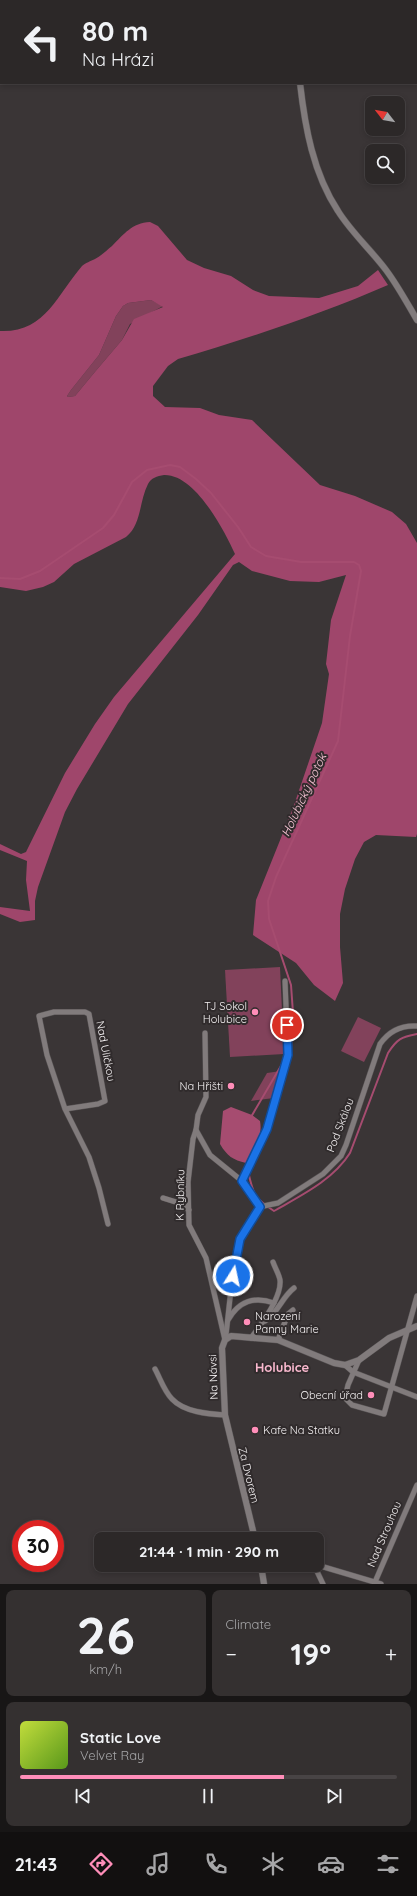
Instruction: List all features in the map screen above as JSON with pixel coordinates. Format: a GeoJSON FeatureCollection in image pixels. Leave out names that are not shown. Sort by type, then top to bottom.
{"type":"FeatureCollection","features":[{"type":"Feature","properties":{"kind":"street"},"geometry":{"type":"LineString","coordinates":[[300,84],[311,149],[325,186],[338,211],[386,270],[417,320]]}},
{"type":"Feature","properties":{"kind":"street"},"geometry":{"type":"LineString","coordinates":[[242,1181],[267,1129],[288,1055],[285,981]]}},
{"type":"Feature","properties":{"kind":"street","name":"Nad Uličkou"},"geometry":{"type":"LineString","coordinates":[[65,1109],[98,1104],[105,1101],[89,1014],[85,1012],[54,1012],[40,1016],[47,1055],[65,1109],[89,1156],[108,1224]]}},
{"type":"Feature","properties":{"kind":"street","name":"Pod Skálou"},"geometry":{"type":"LineString","coordinates":[[260,1207],[278,1203],[301,1190],[323,1174],[341,1156],[380,1044],[392,1032],[402,1027],[417,1026]]}},
{"type":"Feature","properties":{"kind":"street","name":"K Rybníku"},"geometry":{"type":"LineString","coordinates":[[205,1033],[206,1097],[198,1116],[193,1139],[188,1182],[188,1210],[189,1225],[206,1258]]}},
{"type":"Feature","properties":{"kind":"street"},"geometry":{"type":"LineString","coordinates":[[196,1130],[210,1156],[242,1181],[260,1207]]}},
{"type":"Feature","properties":{"kind":"street"},"geometry":{"type":"LineString","coordinates":[[163,1198],[179,1203],[188,1210]]}},
{"type":"Feature","properties":{"kind":"street","name":"Na Návsi"},"geometry":{"type":"LineString","coordinates":[[225,1415],[222,1348],[225,1340],[231,1289],[240,1239],[260,1207]]}},
{"type":"Feature","properties":{"kind":"street","name":"Na Návsi"},"geometry":{"type":"LineString","coordinates":[[206,1258],[225,1340]]}},
{"type":"Feature","properties":{"kind":"street"},"geometry":{"type":"LineString","coordinates":[[250,1338],[263,1323],[274,1303],[280,1281],[273,1262]]}},
{"type":"Feature","properties":{"kind":"street"},"geometry":{"type":"LineString","coordinates":[[263,1323],[272,1317],[290,1291],[294,1288]]}},
{"type":"Feature","properties":{"kind":"street"},"geometry":{"type":"LineString","coordinates":[[359,1360],[353,1372],[345,1398],[352,1405],[384,1414],[417,1296]]}},
{"type":"Feature","properties":{"kind":"street"},"geometry":{"type":"LineString","coordinates":[[226,1322],[233,1311],[240,1304],[264,1300],[274,1303]]}},
{"type":"Feature","properties":{"kind":"street"},"geometry":{"type":"LineString","coordinates":[[278,1340],[288,1314],[294,1310]]}},
{"type":"Feature","properties":{"kind":"street"},"geometry":{"type":"LineString","coordinates":[[417,1326],[389,1338],[359,1360],[345,1365],[353,1372],[417,1397]]}},
{"type":"Feature","properties":{"kind":"street","name":"Na Návsi"},"geometry":{"type":"LineString","coordinates":[[225,1340],[231,1336],[278,1340],[334,1363],[345,1365]]}},
{"type":"Feature","properties":{"kind":"street"},"geometry":{"type":"LineString","coordinates":[[155,1369],[168,1394],[175,1402],[191,1410],[225,1415]]}},
{"type":"Feature","properties":{"kind":"street","name":"Za Dvorem"},"geometry":{"type":"LineString","coordinates":[[225,1415],[253,1532]]}},
{"type":"Feature","properties":{"kind":"street","name":"Nad Strouhou"},"geometry":{"type":"LineString","coordinates":[[375,1582],[414,1496],[417,1485]]}},
{"type":"Feature","properties":{"kind":"street"},"geometry":{"type":"LineString","coordinates":[[324,1567],[381,1584]]}},
{"type":"Feature","properties":{"kind":"street"},"geometry":{"type":"LineString","coordinates":[[262,1572],[264,1584]]}},
{"type":"Feature","properties":{"kind":"street"},"geometry":{"type":"LineString","coordinates":[[317,1572],[322,1584]]}},
{"type":"Feature","properties":{"kind":"shaded area"},"geometry":{"type":"Polygon","coordinates":[[[150,222],[158,226],[187,260],[204,268],[231,276],[253,290],[269,296],[319,298],[358,286],[378,270],[388,285],[284,325],[178,359],[168,366],[153,386],[153,396],[165,407],[200,408],[219,415],[252,420],[320,485],[355,496],[392,512],[406,524],[417,543],[417,834],[416,837],[376,835],[364,842],[355,859],[345,889],[340,914],[340,947],[343,983],[335,1001],[314,985],[296,963],[253,935],[256,900],[293,808],[322,723],[329,674],[326,664],[331,620],[346,575],[319,582],[290,581],[252,571],[239,562],[233,565],[198,615],[128,704],[77,789],[65,812],[38,887],[35,901],[35,920],[20,922],[0,914],[0,907],[30,911],[26,880],[27,861],[0,850],[0,844],[21,854],[26,852],[65,773],[95,724],[114,697],[235,554],[216,518],[197,493],[176,477],[164,475],[154,478],[149,482],[145,491],[138,519],[131,532],[126,537],[74,564],[54,582],[43,587],[26,591],[0,587],[0,331],[15,330],[28,326],[39,319],[57,300],[82,266],[102,255],[133,227],[150,222]],[[151,300],[128,303],[123,306],[116,316],[99,355],[67,396],[75,396],[122,340],[134,319],[163,307],[151,300]]]}},
{"type":"Feature","properties":{"kind":"shaded area"},"geometry":{"type":"Polygon","coordinates":[[[151,300],[163,306],[130,324],[122,340],[75,396],[68,397],[67,396],[71,390],[99,355],[116,316],[123,306],[128,303],[151,300]]]}},
{"type":"Feature","properties":{"kind":"shaded area","name":"TJ Sokol Holubice"},"geometry":{"type":"Polygon","coordinates":[[[280,967],[284,1054],[230,1057],[225,970],[280,967]]]}},
{"type":"Feature","properties":{"kind":"shaded area"},"geometry":{"type":"Polygon","coordinates":[[[358,1017],[381,1028],[364,1062],[341,1051],[358,1017]]]}},
{"type":"Feature","properties":{"kind":"shaded area"},"geometry":{"type":"Polygon","coordinates":[[[281,1071],[274,1098],[251,1101],[267,1073],[281,1071]]]}},
{"type":"Feature","properties":{"kind":"shaded area"},"geometry":{"type":"Polygon","coordinates":[[[231,1107],[252,1115],[260,1121],[261,1127],[259,1138],[246,1163],[231,1157],[225,1152],[220,1144],[223,1111],[231,1107]]]}},
{"type":"Feature","properties":{"kind":"waterway","name":"Holubický potok"},"geometry":{"type":"LineString","coordinates":[[0,578],[20,579],[40,571],[103,528],[114,515],[132,482],[147,470],[170,465],[180,467],[211,493],[238,527],[251,547],[266,556],[301,562],[354,562],[359,565],[361,571],[350,636],[338,741],[276,877],[268,901],[269,919],[291,985],[293,1013],[291,1048],[289,1052]]}},
{"type":"Feature","properties":{"kind":"waterway","name":"Holubický potok"},"geometry":{"type":"LineString","coordinates":[[248,1171],[255,1195],[274,1211],[306,1193],[326,1179],[343,1163],[350,1153],[388,1053],[400,1039],[417,1034]]}},
{"type":"Feature","properties":{"kind":"waterway","name":"Holubický potok"},"geometry":{"type":"LineString","coordinates":[[251,1117],[285,1059]]}},
{"type":"Feature","properties":{"kind":"place","name":"TJ Sokol Holubice"},"geometry":{"type":"Point","coordinates":[255,1012]}},
{"type":"Feature","properties":{"kind":"place","name":"Na Hřišti"},"geometry":{"type":"Point","coordinates":[231,1086]}},
{"type":"Feature","properties":{"kind":"place","name":"Narození Panny Marie"},"geometry":{"type":"Point","coordinates":[247,1322]}},
{"type":"Feature","properties":{"kind":"place","name":"Obecní úřad"},"geometry":{"type":"Point","coordinates":[371,1395]}},
{"type":"Feature","properties":{"kind":"place","name":"Kafe Na Statku"},"geometry":{"type":"Point","coordinates":[255,1430]}},
{"type":"Feature","properties":{"kind":"district","name":"Holubice"},"geometry":{"type":"Point","coordinates":[282,1367]}},
{"type":"Feature","properties":{"kind":"route"},"geometry":{"type":"LineString","coordinates":[[233,1276],[240,1239],[260,1207],[242,1181],[267,1129],[288,1055],[287,1025]]}}]}
